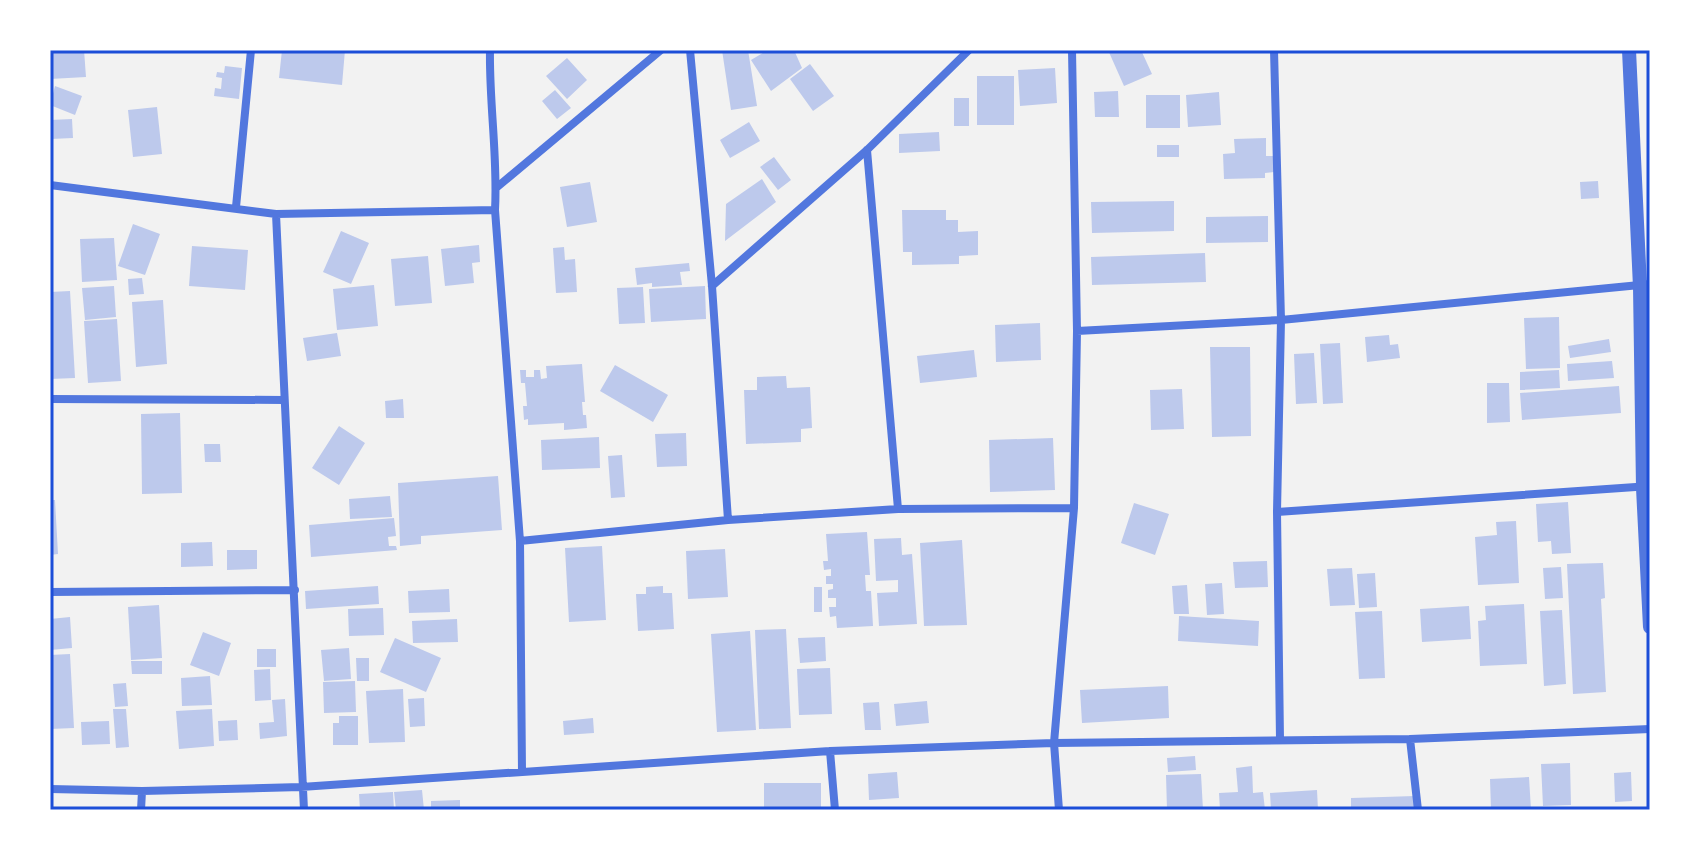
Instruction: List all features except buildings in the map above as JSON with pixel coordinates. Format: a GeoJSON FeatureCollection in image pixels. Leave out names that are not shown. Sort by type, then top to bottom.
{"type":"FeatureCollection","features":[{"type":"Feature","properties":{"kind":"street"},"geometry":{"type":"LineString","coordinates":[[236,207],[251,50]]}},
{"type":"Feature","properties":{"kind":"street"},"geometry":{"type":"LineString","coordinates":[[490,50],[495,210],[520,541],[522,772]]}},
{"type":"Feature","properties":{"kind":"street"},"geometry":{"type":"LineString","coordinates":[[496,188],[661,50]]}},
{"type":"Feature","properties":{"kind":"street"},"geometry":{"type":"LineString","coordinates":[[690,50],[712,286],[728,520]]}},
{"type":"Feature","properties":{"kind":"street"},"geometry":{"type":"LineString","coordinates":[[712,286],[867,150],[969,50]]}},
{"type":"Feature","properties":{"kind":"street"},"geometry":{"type":"LineString","coordinates":[[1059,810],[1054,743],[1074,508],[1077,331],[1072,50]]}},
{"type":"Feature","properties":{"kind":"street"},"geometry":{"type":"LineString","coordinates":[[1274,50],[1281,320],[1277,512],[1280,740]]}},
{"type":"Feature","properties":{"kind":"street"},"geometry":{"type":"LineString","coordinates":[[1629,50],[1645,286],[1650,627]]}},
{"type":"Feature","properties":{"kind":"street"},"geometry":{"type":"LineString","coordinates":[[867,150],[898,509]]}},
{"type":"Feature","properties":{"kind":"street"},"geometry":{"type":"LineString","coordinates":[[50,185],[276,214],[495,210]]}},
{"type":"Feature","properties":{"kind":"street"},"geometry":{"type":"LineString","coordinates":[[276,214],[304,810]]}},
{"type":"Feature","properties":{"kind":"street"},"geometry":{"type":"LineString","coordinates":[[1077,331],[1281,320],[1645,286]]}},
{"type":"Feature","properties":{"kind":"street"},"geometry":{"type":"LineString","coordinates":[[50,399],[284,400]]}},
{"type":"Feature","properties":{"kind":"street"},"geometry":{"type":"LineString","coordinates":[[1277,512],[1647,487]]}},
{"type":"Feature","properties":{"kind":"street"},"geometry":{"type":"LineString","coordinates":[[520,541],[728,520],[898,509],[1074,508]]}},
{"type":"Feature","properties":{"kind":"street"},"geometry":{"type":"LineString","coordinates":[[50,592],[295,590]]}},
{"type":"Feature","properties":{"kind":"street"},"geometry":{"type":"LineString","coordinates":[[50,789],[142,791],[301,787],[830,751],[1054,743],[1410,739],[1650,729]]}},
{"type":"Feature","properties":{"kind":"street"},"geometry":{"type":"LineString","coordinates":[[1410,739],[1418,810]]}},
{"type":"Feature","properties":{"kind":"street"},"geometry":{"type":"LineString","coordinates":[[830,751],[835,810]]}},
{"type":"Feature","properties":{"kind":"street"},"geometry":{"type":"LineString","coordinates":[[141,810],[142,791]]}}]}
